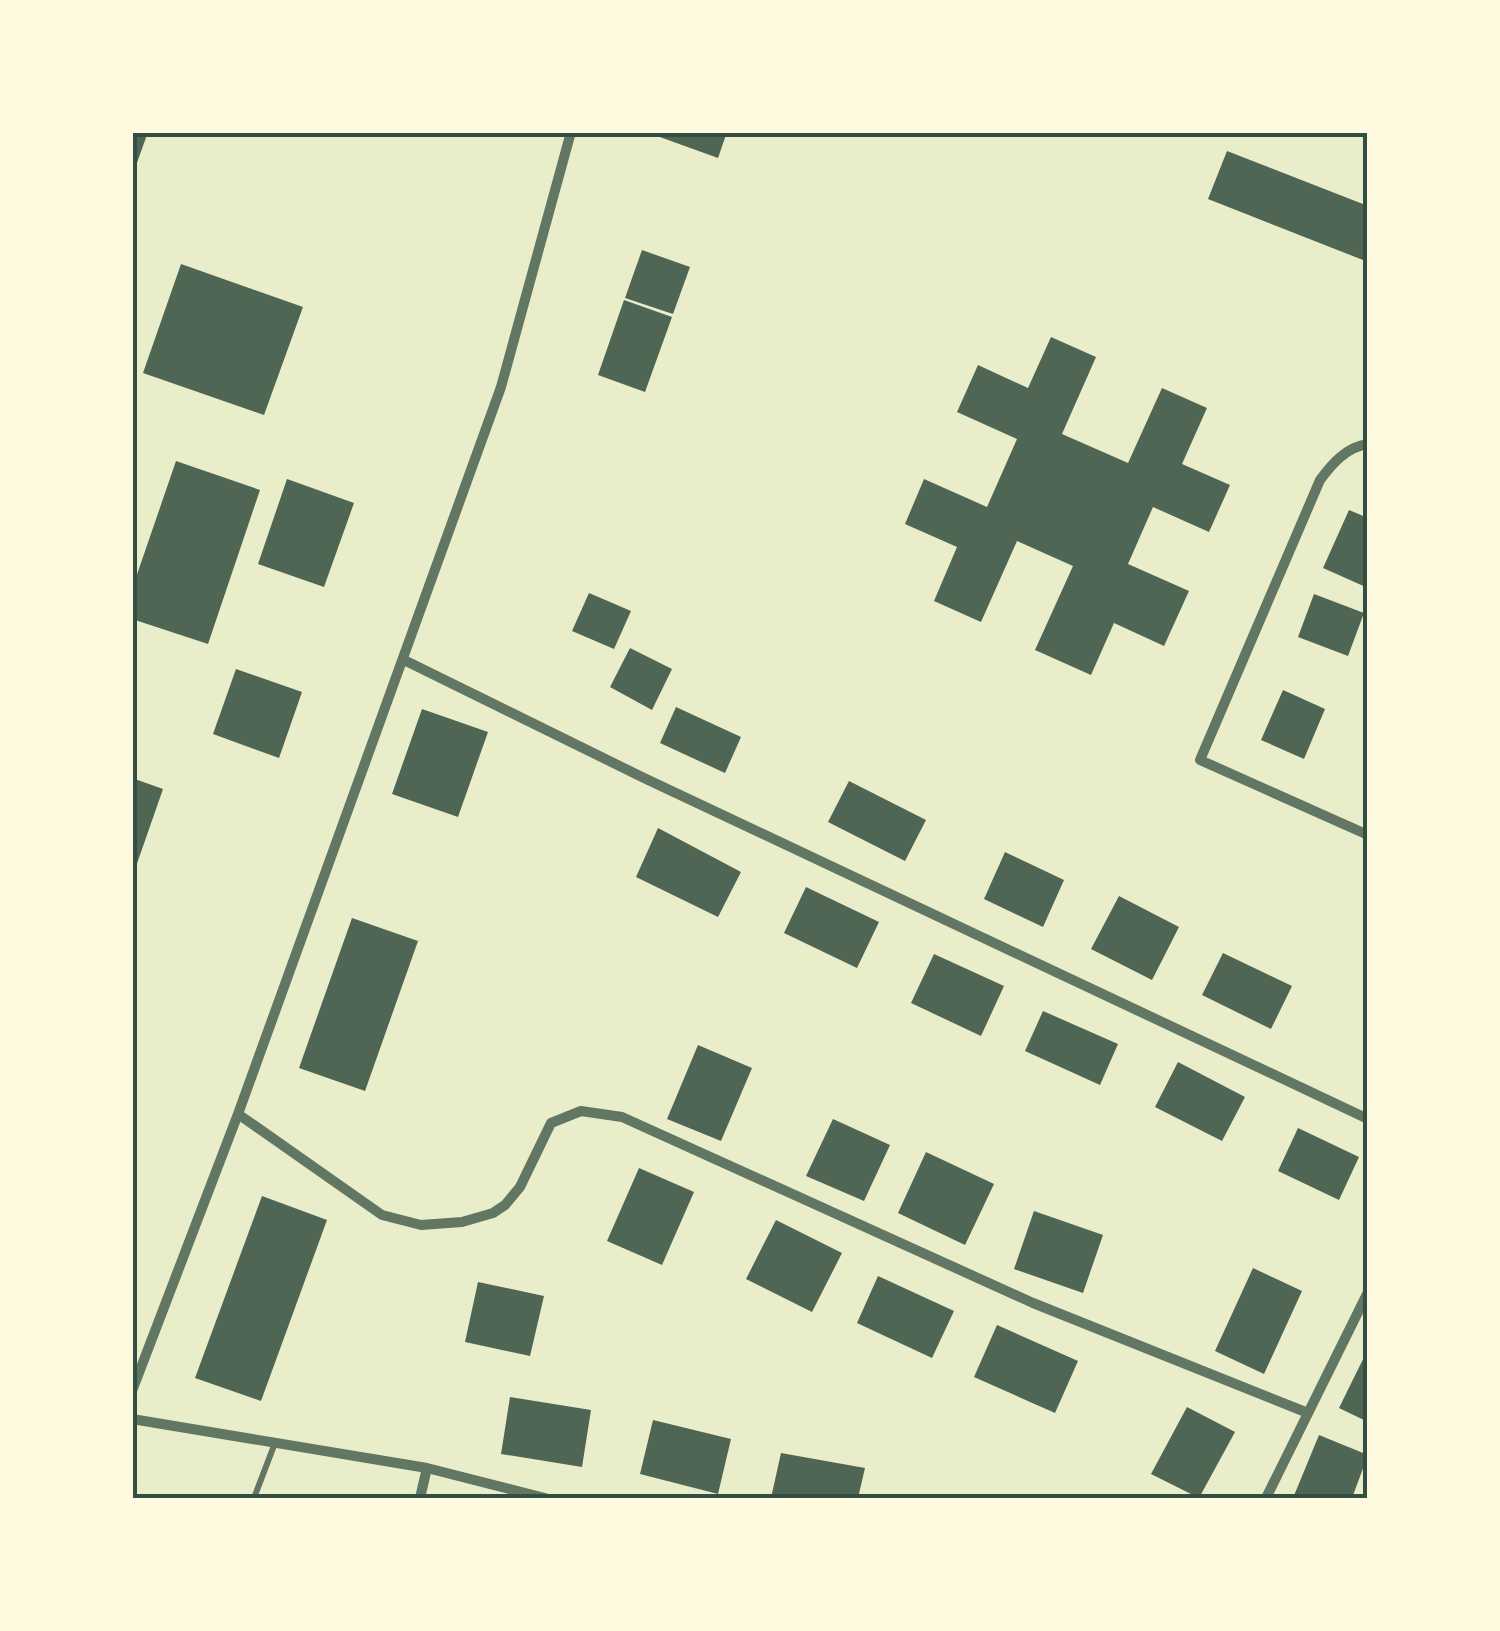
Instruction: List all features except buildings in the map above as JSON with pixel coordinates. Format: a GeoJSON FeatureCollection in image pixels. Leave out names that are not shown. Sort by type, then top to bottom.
{"type":"FeatureCollection","features":[{"type":"Feature","properties":{"kind":"street"},"geometry":{"type":"LineString","coordinates":[[133,1388],[238,1114],[501,387],[571,132]]}},
{"type":"Feature","properties":{"kind":"street"},"geometry":{"type":"LineString","coordinates":[[1368,444],[1357,445],[1333,462],[1320,480],[1200,760],[1368,835]]}},
{"type":"Feature","properties":{"kind":"street"},"geometry":{"type":"LineString","coordinates":[[404,660],[644,778],[1368,1119]]}},
{"type":"Feature","properties":{"kind":"street"},"geometry":{"type":"LineString","coordinates":[[238,1114],[382,1215],[410,1224],[447,1225],[478,1218],[505,1205],[520,1186],[552,1124],[580,1111],[622,1117],[1033,1303],[1308,1413]]}},
{"type":"Feature","properties":{"kind":"street"},"geometry":{"type":"LineString","coordinates":[[1266,1498],[1368,1292]]}},
{"type":"Feature","properties":{"kind":"street"},"geometry":{"type":"LineString","coordinates":[[132,1419],[428,1468],[545,1498]]}},
{"type":"Feature","properties":{"kind":"street"},"geometry":{"type":"LineString","coordinates":[[420,1498],[428,1468]]}},
{"type":"Feature","properties":{"kind":"lane"},"geometry":{"type":"LineString","coordinates":[[254,1498],[275,1444]]}}]}
